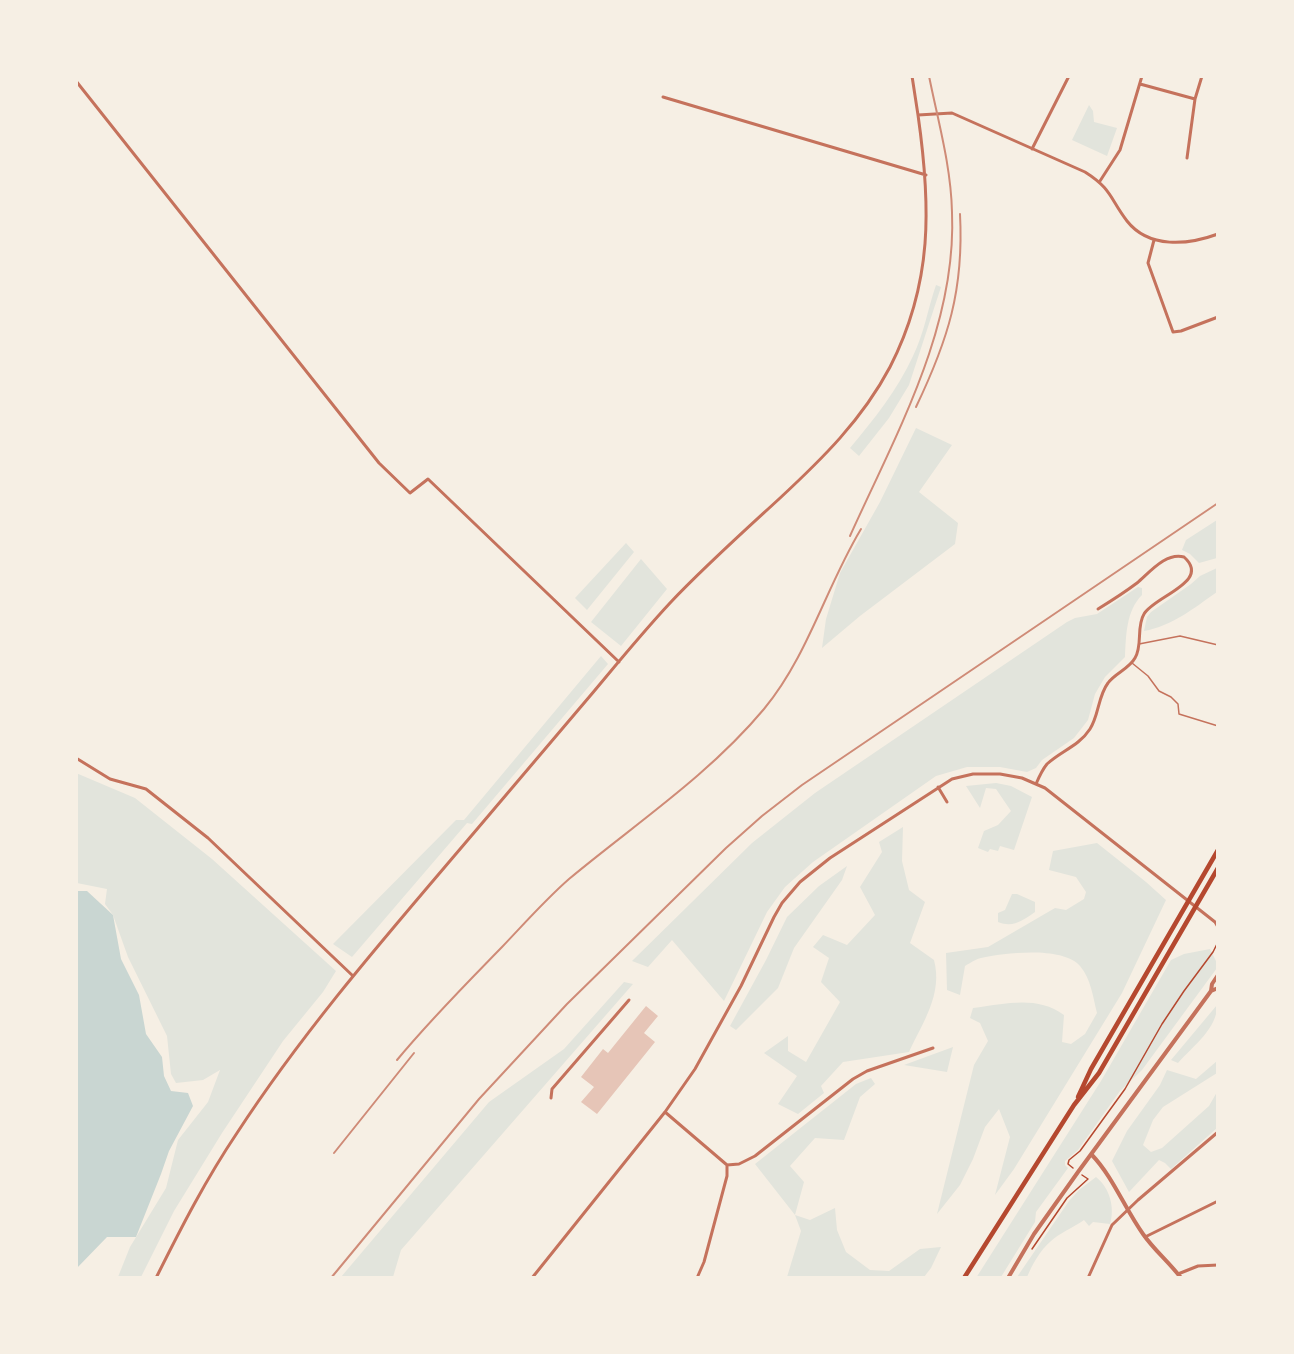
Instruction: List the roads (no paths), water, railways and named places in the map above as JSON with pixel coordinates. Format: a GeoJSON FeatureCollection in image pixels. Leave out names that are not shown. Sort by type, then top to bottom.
{"type":"FeatureCollection","features":[{"type":"Feature","properties":{"kind":"highway"},"geometry":{"type":"LineString","coordinates":[[1074,1105],[1091,1069],[1218,849]]}},
{"type":"Feature","properties":{"kind":"highway"},"geometry":{"type":"LineString","coordinates":[[964,1278],[1074,1105],[1099,1073],[1218,868]]}},
{"type":"Feature","properties":{"kind":"street"},"geometry":{"type":"LineString","coordinates":[[156,1278],[186,1218],[234,1137],[280,1070],[353,976],[671,602],[838,442],[872,398],[901,344],[921,278],[926,245],[926,175],[912,76]]}},
{"type":"Feature","properties":{"kind":"street"},"geometry":{"type":"LineString","coordinates":[[1032,149],[1070,76]]}},
{"type":"Feature","properties":{"kind":"street"},"geometry":{"type":"LineString","coordinates":[[1100,181],[1120,150],[1142,76]]}},
{"type":"Feature","properties":{"kind":"street"},"geometry":{"type":"LineString","coordinates":[[1187,158],[1195,99],[1202,76]]}},
{"type":"Feature","properties":{"kind":"street"},"geometry":{"type":"LineString","coordinates":[[76,81],[379,463],[410,493],[428,479],[619,662]]}},
{"type":"Feature","properties":{"kind":"street"},"geometry":{"type":"LineString","coordinates":[[1140,84],[1195,99]]}},
{"type":"Feature","properties":{"kind":"street"},"geometry":{"type":"LineString","coordinates":[[663,97],[926,175]]}},
{"type":"Feature","properties":{"kind":"street"},"geometry":{"type":"LineString","coordinates":[[918,115],[952,113],[1085,172],[1100,181],[1135,230],[1154,240],[1189,242],[1218,234]]}},
{"type":"Feature","properties":{"kind":"street"},"geometry":{"type":"LineString","coordinates":[[1154,240],[1148,263],[1173,332],[1218,317]]}},
{"type":"Feature","properties":{"kind":"street"},"geometry":{"type":"LineString","coordinates":[[1036,784],[1047,765],[1080,741],[1088,732],[1095,719],[1101,696],[1109,682],[1136,657],[1141,620],[1146,610],[1190,577],[1191,565],[1184,557],[1176,556],[1167,559],[1098,609]]}},
{"type":"Feature","properties":{"kind":"street"},"geometry":{"type":"LineString","coordinates":[[76,758],[110,779],[147,789],[208,838],[353,976]]}},
{"type":"Feature","properties":{"kind":"street"},"geometry":{"type":"LineString","coordinates":[[532,1278],[665,1112],[704,1056],[774,917],[792,890],[818,866],[952,779],[974,774],[1000,774],[1022,778],[1036,784],[1058,797],[1217,924]]}},
{"type":"Feature","properties":{"kind":"street"},"geometry":{"type":"LineString","coordinates":[[938,787],[947,802]]}},
{"type":"Feature","properties":{"kind":"street"},"geometry":{"type":"LineString","coordinates":[[1211,992],[1212,984],[1218,975]]}},
{"type":"Feature","properties":{"kind":"street"},"geometry":{"type":"LineString","coordinates":[[1008,1278],[1034,1234],[1127,1104],[1211,992],[1218,988]]}},
{"type":"Feature","properties":{"kind":"street"},"geometry":{"type":"LineString","coordinates":[[551,1098],[552,1089],[629,1000]]}},
{"type":"Feature","properties":{"kind":"street"},"geometry":{"type":"LineString","coordinates":[[665,1112],[727,1165],[739,1164],[755,1156],[853,1079],[867,1071],[933,1048]]}},
{"type":"Feature","properties":{"kind":"street"},"geometry":{"type":"LineString","coordinates":[[1088,1278],[1112,1225],[1218,1132]]}},
{"type":"Feature","properties":{"kind":"street"},"geometry":{"type":"LineString","coordinates":[[1092,1155],[1105,1169],[1127,1210],[1145,1237],[1179,1276],[1198,1266],[1218,1265]]}},
{"type":"Feature","properties":{"kind":"street"},"geometry":{"type":"LineString","coordinates":[[697,1278],[704,1262],[727,1176],[727,1165]]}},
{"type":"Feature","properties":{"kind":"street"},"geometry":{"type":"LineString","coordinates":[[1145,1237],[1218,1201]]}},
{"type":"Feature","properties":{"kind":"lane"},"geometry":{"type":"LineString","coordinates":[[1138,644],[1180,636],[1218,645]]}},
{"type":"Feature","properties":{"kind":"lane"},"geometry":{"type":"LineString","coordinates":[[1131,663],[1148,675],[1160,691],[1178,704],[1179,714],[1218,726]]}},
{"type":"Feature","properties":{"kind":"railway"},"geometry":{"type":"LineString","coordinates":[[850,536],[920,379],[945,297],[951,255],[951,195],[929,76]]}},
{"type":"Feature","properties":{"kind":"railway"},"geometry":{"type":"LineString","coordinates":[[916,407],[937,359],[951,314],[959,267],[960,214]]}},
{"type":"Feature","properties":{"kind":"railway"},"geometry":{"type":"LineString","coordinates":[[331,1278],[479,1099],[567,1004],[726,848],[762,816],[802,785],[1218,503]]}},
{"type":"Feature","properties":{"kind":"railway"},"geometry":{"type":"LineString","coordinates":[[397,1060],[448,1002],[552,895],[695,778],[764,709],[793,667],[861,529]]}},
{"type":"Feature","properties":{"kind":"railway"},"geometry":{"type":"LineString","coordinates":[[334,1153],[414,1053]]}}]}
